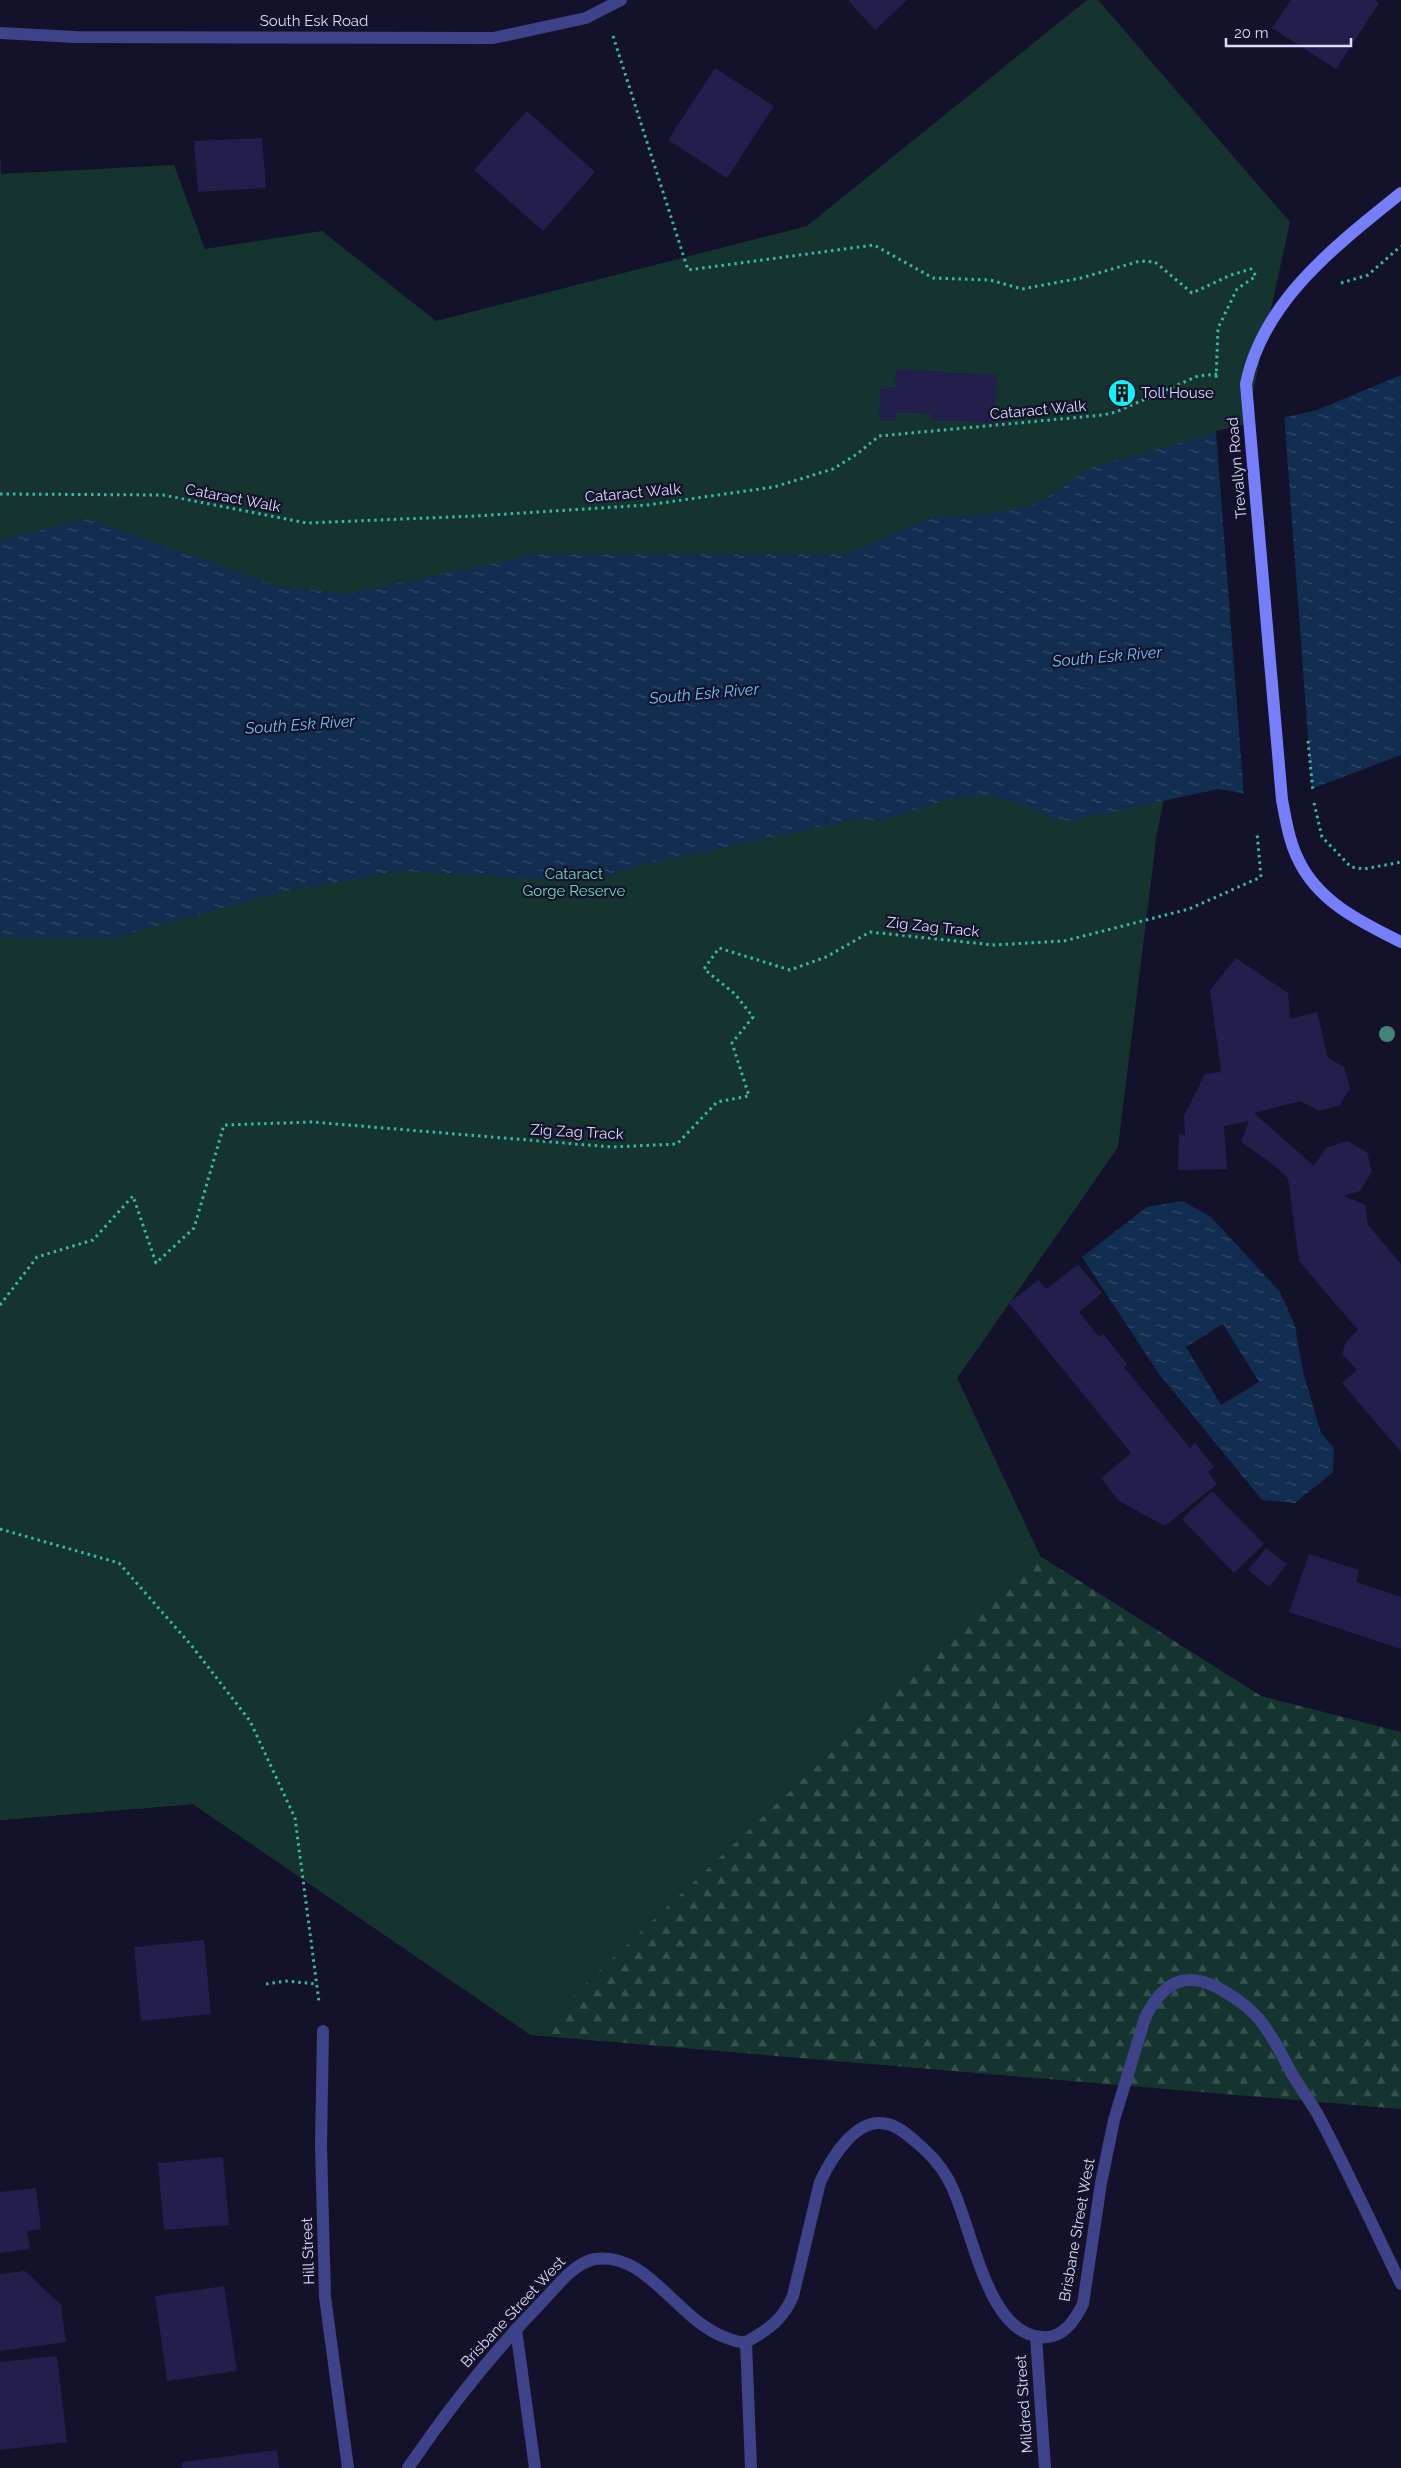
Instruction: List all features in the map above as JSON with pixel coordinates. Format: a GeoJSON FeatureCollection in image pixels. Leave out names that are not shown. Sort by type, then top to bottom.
{"type":"FeatureCollection","features":[{"type":"Feature","properties":{"kind":"street","name":"South Esk Road"},"geometry":{"type":"LineString","coordinates":[[0,32],[85,37],[493,38],[586,18],[621,0]]}},
{"type":"Feature","properties":{"kind":"street","name":"Trevallyn Road"},"geometry":{"type":"LineString","coordinates":[[1401,194],[1305,276],[1279,308],[1261,339],[1246,379],[1282,800],[1289,834],[1298,860],[1313,883],[1353,918],[1401,942]]}},
{"type":"Feature","properties":{"kind":"street","name":"Brisbane Street West"},"geometry":{"type":"LineString","coordinates":[[1036,2337],[1049,2338],[1059,2334],[1077,2317],[1083,2304],[1101,2183],[1119,2102],[1146,2018],[1153,2003],[1171,1984],[1183,1980],[1197,1980],[1216,1986],[1258,2018],[1276,2042],[1316,2112],[1401,2284]]}},
{"type":"Feature","properties":{"kind":"street","name":"Hill Street"},"geometry":{"type":"LineString","coordinates":[[323,2031],[321,2146],[325,2297],[348,2468]]}},
{"type":"Feature","properties":{"kind":"street"},"geometry":{"type":"LineString","coordinates":[[751,2468],[746,2342],[776,2323],[786,2310],[792,2296],[820,2182],[827,2167],[851,2138],[864,2127],[886,2124],[898,2128],[925,2149],[937,2162],[958,2198],[990,2292],[1002,2313],[1024,2332],[1036,2337]]}},
{"type":"Feature","properties":{"kind":"street","name":"Brisbane Street West"},"geometry":{"type":"LineString","coordinates":[[408,2468],[438,2423],[481,2367],[581,2264],[595,2259],[610,2259],[638,2268],[651,2278],[692,2319],[717,2335],[746,2342]]}},
{"type":"Feature","properties":{"kind":"street"},"geometry":{"type":"LineString","coordinates":[[516,2329],[535,2468]]}},
{"type":"Feature","properties":{"kind":"street","name":"Mildred Street"},"geometry":{"type":"LineString","coordinates":[[1036,2337],[1045,2468]]}},
{"type":"Feature","properties":{"kind":"path"},"geometry":{"type":"LineString","coordinates":[[604,9],[688,270],[874,246],[933,278],[990,280],[1022,289],[1081,278],[1140,261],[1155,262],[1192,293],[1231,275],[1251,269],[1256,276],[1237,289],[1218,328],[1216,374]]}},
{"type":"Feature","properties":{"kind":"path"},"geometry":{"type":"LineString","coordinates":[[1337,285],[1368,275],[1401,246]]}},
{"type":"Feature","properties":{"kind":"path","name":"Cataract Walk"},"geometry":{"type":"LineString","coordinates":[[0,494],[163,495],[307,523],[475,516],[647,505],[774,487],[800,481],[833,469],[857,454],[879,436],[1103,415],[1116,412],[1198,376],[1216,374],[1246,379]]}},
{"type":"Feature","properties":{"kind":"path"},"geometry":{"type":"LineString","coordinates":[[1311,775],[1313,797],[1322,837],[1351,867],[1364,869],[1401,862]]}},
{"type":"Feature","properties":{"kind":"path","name":"Zig Zag Track"},"geometry":{"type":"LineString","coordinates":[[0,1305],[37,1257],[92,1240],[133,1196],[156,1263],[194,1228],[224,1125],[312,1122],[612,1147],[677,1144],[717,1102],[749,1096],[732,1043],[753,1017],[735,994],[704,968],[718,948],[790,970],[826,957],[870,932],[994,944],[1064,940],[1189,909],[1261,877]]}},
{"type":"Feature","properties":{"kind":"path"},"geometry":{"type":"LineString","coordinates":[[0,1528],[119,1564],[191,1645],[250,1721],[294,1818],[323,2031]]}},
{"type":"Feature","properties":{"kind":"path"},"geometry":{"type":"LineString","coordinates":[[266,1984],[286,1981],[317,1984]]}},
{"type":"Feature","properties":{"kind":"green space","name":"Cataract Gorge Reserve"},"geometry":{"type":"Polygon","coordinates":[[[1087,0],[1098,0],[1290,222],[1157,832],[1118,1147],[957,1378],[1040,1556],[531,2035],[193,1804],[0,1820],[0,153],[1,174],[174,165],[205,249],[322,231],[436,321],[807,226],[1087,0]]]}},
{"type":"Feature","properties":{"kind":"green space"},"geometry":{"type":"Polygon","coordinates":[[[1118,1147],[957,1378],[1040,1556],[1261,1696],[1401,1732],[1401,2109],[531,2035],[193,1804],[0,1820],[1118,1147]]]}},
{"type":"Feature","properties":{"kind":"water","name":"South Esk River"},"geometry":{"type":"Polygon","coordinates":[[[1401,375],[1401,755],[1282,800],[1218,789],[1070,821],[1049,817],[1022,804],[987,795],[951,798],[883,820],[857,819],[599,876],[533,879],[403,871],[279,892],[111,939],[0,937],[0,540],[87,519],[277,586],[345,594],[540,554],[848,554],[934,516],[981,515],[1038,504],[1087,469],[1215,433],[1317,410],[1401,375]]]}},
{"type":"Feature","properties":{"kind":"water"},"geometry":{"type":"Polygon","coordinates":[[[1182,1201],[1211,1217],[1280,1292],[1295,1326],[1303,1372],[1321,1433],[1334,1448],[1333,1472],[1295,1503],[1262,1500],[1159,1374],[1082,1257],[1147,1207],[1182,1201]],[[1223,1324],[1186,1347],[1221,1405],[1259,1382],[1223,1324]]]}},
{"type":"Feature","properties":{"kind":"pier"},"geometry":{"type":"Polygon","coordinates":[[[1284,415],[1312,791],[1291,799],[1271,801],[1244,796],[1216,431],[1284,415]]]}},
{"type":"Feature","properties":{"kind":"building"},"geometry":{"type":"Polygon","coordinates":[[[848,0],[907,0],[875,30],[848,0]]]}},
{"type":"Feature","properties":{"kind":"building"},"geometry":{"type":"Polygon","coordinates":[[[1291,0],[1374,0],[1379,3],[1336,69],[1272,28],[1291,0]]]}},
{"type":"Feature","properties":{"kind":"building"},"geometry":{"type":"Polygon","coordinates":[[[715,68],[774,106],[727,178],[668,140],[715,68]]]}},
{"type":"Feature","properties":{"kind":"building"},"geometry":{"type":"Polygon","coordinates":[[[527,111],[595,172],[543,231],[474,170],[527,111]]]}},
{"type":"Feature","properties":{"kind":"building"},"geometry":{"type":"Polygon","coordinates":[[[262,138],[266,188],[198,192],[194,141],[262,138]]]}},
{"type":"Feature","properties":{"kind":"building"},"geometry":{"type":"Polygon","coordinates":[[[896,369],[997,375],[994,423],[931,419],[931,414],[897,412],[897,421],[879,419],[881,388],[895,389],[896,369]]]}},
{"type":"Feature","properties":{"kind":"building","name":"Toll House"},"geometry":{"type":"Polygon","coordinates":[[[1126,376],[1138,398],[1117,410],[1105,387],[1126,376]]]}},
{"type":"Feature","properties":{"kind":"building"},"geometry":{"type":"Polygon","coordinates":[[[1236,958],[1288,993],[1290,1019],[1317,1012],[1328,1058],[1344,1067],[1350,1088],[1340,1105],[1319,1111],[1300,1101],[1254,1113],[1314,1166],[1326,1148],[1347,1141],[1367,1152],[1372,1172],[1360,1191],[1344,1196],[1365,1205],[1368,1225],[1401,1264],[1401,1452],[1342,1383],[1357,1370],[1342,1354],[1346,1342],[1358,1330],[1299,1261],[1288,1178],[1271,1163],[1241,1142],[1249,1121],[1224,1126],[1227,1169],[1178,1170],[1179,1134],[1185,1135],[1184,1116],[1205,1074],[1221,1072],[1210,990],[1236,958]]]}},
{"type":"Feature","properties":{"kind":"building"},"geometry":{"type":"Polygon","coordinates":[[[1078,1264],[1102,1293],[1079,1312],[1099,1337],[1103,1334],[1127,1364],[1124,1367],[1190,1448],[1195,1443],[1214,1467],[1208,1472],[1217,1484],[1165,1526],[1119,1501],[1101,1478],[1131,1453],[1009,1303],[1038,1280],[1047,1289],[1078,1264]]]}},
{"type":"Feature","properties":{"kind":"building"},"geometry":{"type":"Polygon","coordinates":[[[1212,1491],[1264,1544],[1234,1573],[1182,1519],[1212,1491]]]}},
{"type":"Feature","properties":{"kind":"building"},"geometry":{"type":"Polygon","coordinates":[[[1266,1548],[1287,1564],[1269,1587],[1248,1570],[1266,1548]]]}},
{"type":"Feature","properties":{"kind":"building"},"geometry":{"type":"Polygon","coordinates":[[[1309,1554],[1359,1570],[1356,1582],[1401,1597],[1401,1649],[1289,1612],[1309,1554]]]}},
{"type":"Feature","properties":{"kind":"building"},"geometry":{"type":"Polygon","coordinates":[[[204,1940],[211,2014],[141,2021],[134,1947],[204,1940]]]}},
{"type":"Feature","properties":{"kind":"building"},"geometry":{"type":"Polygon","coordinates":[[[223,2157],[229,2225],[164,2230],[158,2163],[223,2157]]]}},
{"type":"Feature","properties":{"kind":"building"},"geometry":{"type":"Polygon","coordinates":[[[36,2188],[41,2229],[27,2231],[30,2249],[0,2253],[0,2192],[36,2188]]]}},
{"type":"Feature","properties":{"kind":"building"},"geometry":{"type":"Polygon","coordinates":[[[25,2271],[61,2305],[66,2342],[0,2351],[0,2274],[25,2271]]]}},
{"type":"Feature","properties":{"kind":"building"},"geometry":{"type":"Polygon","coordinates":[[[224,2286],[237,2371],[167,2381],[155,2296],[224,2286]]]}},
{"type":"Feature","properties":{"kind":"building"},"geometry":{"type":"Polygon","coordinates":[[[57,2356],[67,2442],[0,2450],[0,2362],[57,2356]]]}},
{"type":"Feature","properties":{"kind":"building"},"geometry":{"type":"Polygon","coordinates":[[[277,2450],[279,2468],[182,2468],[182,2462],[277,2450]]]}},
{"type":"Feature","properties":{"kind":"place","name":"Toll House"},"geometry":{"type":"Point","coordinates":[1122,393]}}]}
